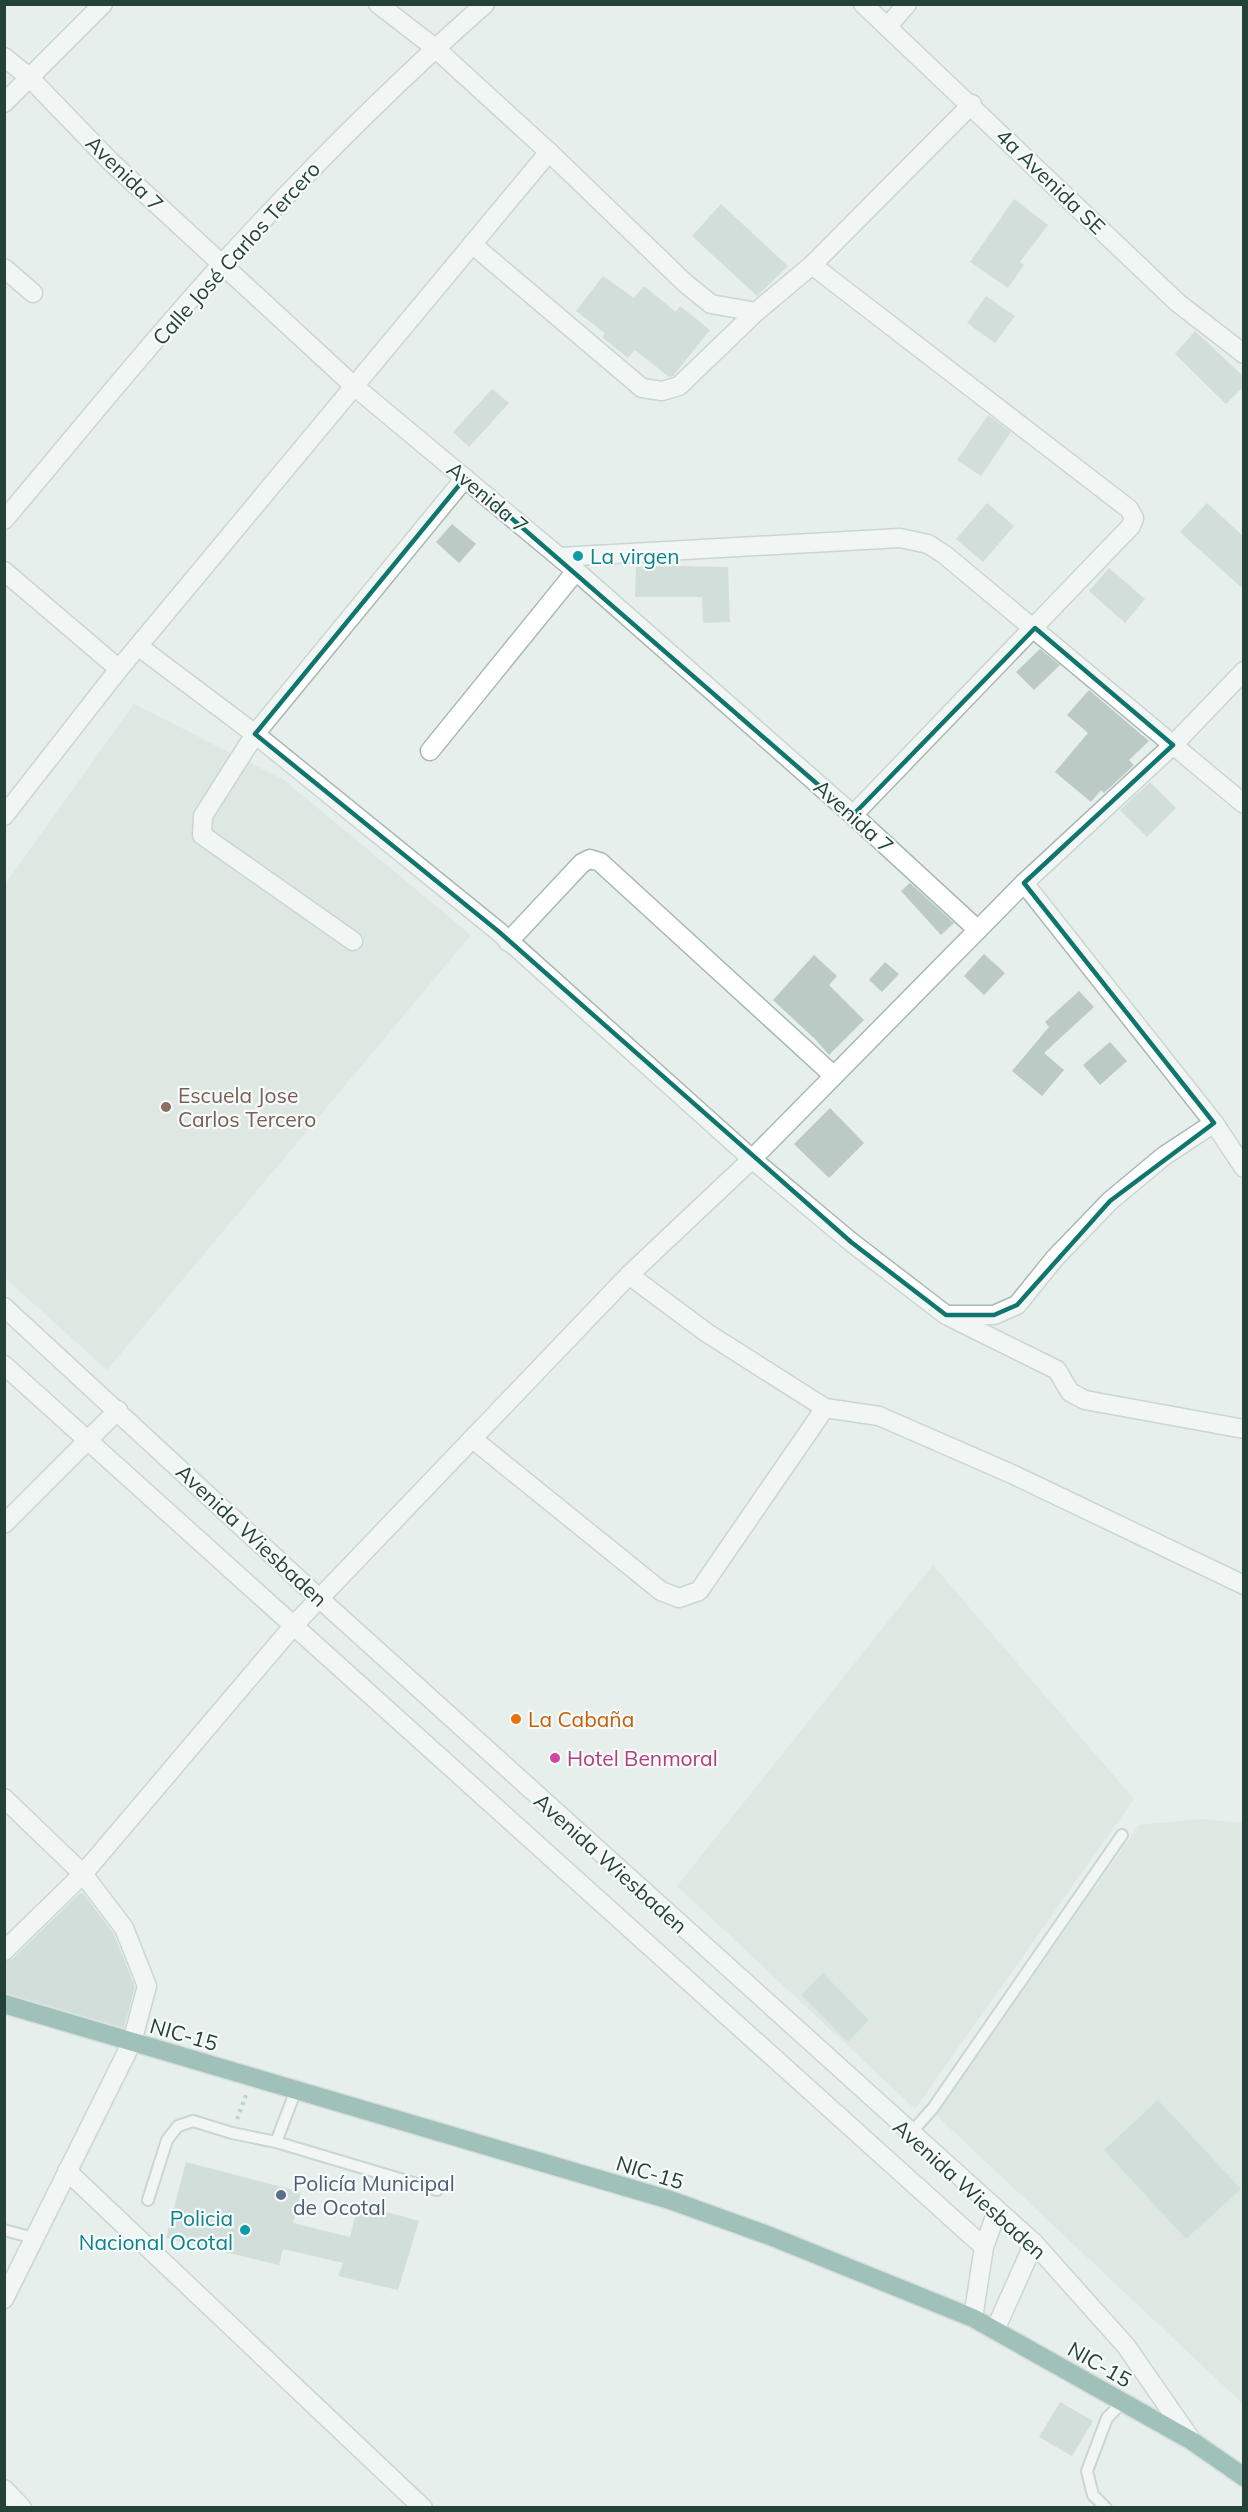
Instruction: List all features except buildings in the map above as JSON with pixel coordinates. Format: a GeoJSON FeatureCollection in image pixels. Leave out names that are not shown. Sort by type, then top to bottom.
{"type":"FeatureCollection","features":[{"type":"Feature","properties":{"kind":"highway","name":"NIC-15"},"geometry":{"type":"LineString","coordinates":[[4,2004],[670,2200],[770,2236],[973,2318],[1192,2440],[1244,2477]]}},
{"type":"Feature","properties":{"kind":"street"},"geometry":{"type":"LineString","coordinates":[[4,103],[103,4]]}},
{"type":"Feature","properties":{"kind":"street"},"geometry":{"type":"LineString","coordinates":[[378,4],[435,48],[549,152],[685,283],[711,304],[756,312]]}},
{"type":"Feature","properties":{"kind":"street","name":"Calle José Carlos Tercero"},"geometry":{"type":"LineString","coordinates":[[4,520],[221,265],[312,168],[435,48],[485,4]]}},
{"type":"Feature","properties":{"kind":"street","name":"4a Avenida SE"},"geometry":{"type":"LineString","coordinates":[[863,4],[972,104],[1178,303],[1244,354]]}},
{"type":"Feature","properties":{"kind":"street"},"geometry":{"type":"LineString","coordinates":[[887,27],[908,4]]}},
{"type":"Feature","properties":{"kind":"street","name":"Avenida 7"},"geometry":{"type":"LineString","coordinates":[[4,57],[30,78],[110,161],[354,386],[560,557],[853,815],[978,930]]}},
{"type":"Feature","properties":{"kind":"street"},"geometry":{"type":"LineString","coordinates":[[472,244],[642,388],[662,391],[679,386],[756,312],[812,265],[972,104]]}},
{"type":"Feature","properties":{"kind":"street"},"geometry":{"type":"LineString","coordinates":[[4,816],[119,669],[549,152]]}},
{"type":"Feature","properties":{"kind":"street"},"geometry":{"type":"LineString","coordinates":[[812,265],[1129,509],[1134,518],[1131,526],[1035,628],[853,815]]}},
{"type":"Feature","properties":{"kind":"street"},"geometry":{"type":"LineString","coordinates":[[4,268],[33,293]]}},
{"type":"Feature","properties":{"kind":"street"},"geometry":{"type":"LineString","coordinates":[[353,941],[202,835],[203,816],[255,734],[465,478]]}},
{"type":"Feature","properties":{"kind":"street"},"geometry":{"type":"LineString","coordinates":[[560,557],[900,538],[928,544],[945,555],[1035,628],[1244,804]]}},
{"type":"Feature","properties":{"kind":"street"},"geometry":{"type":"LineString","coordinates":[[4,571],[119,669]]}},
{"type":"Feature","properties":{"kind":"street"},"geometry":{"type":"LineString","coordinates":[[430,751],[576,571]]}},
{"type":"Feature","properties":{"kind":"street"},"geometry":{"type":"LineString","coordinates":[[138,646],[255,734],[508,942],[752,1159],[851,1242],[946,1315],[1057,1370],[1070,1392],[1086,1400],[1244,1429]]}},
{"type":"Feature","properties":{"kind":"street"},"geometry":{"type":"LineString","coordinates":[[4,1951],[83,1874],[294,1625],[474,1440],[629,1275],[752,1159],[1024,882],[1173,745],[1244,671]]}},
{"type":"Feature","properties":{"kind":"street"},"geometry":{"type":"LineString","coordinates":[[508,942],[582,863],[590,859],[600,862],[834,1076]]}},
{"type":"Feature","properties":{"kind":"street"},"geometry":{"type":"LineString","coordinates":[[1024,882],[1214,1123],[1244,1168]]}},
{"type":"Feature","properties":{"kind":"street"},"geometry":{"type":"LineString","coordinates":[[946,1315],[994,1315],[1017,1305],[1055,1258],[1110,1201],[1164,1156],[1214,1123]]}},
{"type":"Feature","properties":{"kind":"street"},"geometry":{"type":"LineString","coordinates":[[629,1275],[707,1334],[825,1408],[879,1416],[1014,1475],[1244,1585]]}},
{"type":"Feature","properties":{"kind":"street","name":"Avenida Wiesbaden"},"geometry":{"type":"LineString","coordinates":[[4,1307],[320,1599],[910,2134],[1034,2243],[1126,2346],[1192,2440]]}},
{"type":"Feature","properties":{"kind":"street","name":"Avenida Wiesbaden"},"geometry":{"type":"LineString","coordinates":[[4,1365],[984,2247],[973,2318]]}},
{"type":"Feature","properties":{"kind":"street"},"geometry":{"type":"LineString","coordinates":[[474,1440],[662,1591],[679,1598],[699,1591],[825,1408]]}},
{"type":"Feature","properties":{"kind":"street"},"geometry":{"type":"LineString","coordinates":[[4,1524],[118,1410]]}},
{"type":"Feature","properties":{"kind":"street"},"geometry":{"type":"LineString","coordinates":[[4,1798],[83,1874],[124,1928],[147,1986],[132,2042],[4,2299]]}},
{"type":"Feature","properties":{"kind":"street"},"geometry":{"type":"LineString","coordinates":[[67,2171],[423,2508]]}},
{"type":"Feature","properties":{"kind":"street"},"geometry":{"type":"LineString","coordinates":[[984,2247],[997,2211]]}},
{"type":"Feature","properties":{"kind":"street"},"geometry":{"type":"LineString","coordinates":[[995,2330],[1034,2243]]}},
{"type":"Feature","properties":{"kind":"street"},"geometry":{"type":"LineString","coordinates":[[4,2489],[22,2508]]}},
{"type":"Feature","properties":{"kind":"lane"},"geometry":{"type":"LineString","coordinates":[[910,2134],[933,2108],[1122,1835]]}},
{"type":"Feature","properties":{"kind":"lane"},"geometry":{"type":"LineString","coordinates":[[276,2142],[296,2090]]}},
{"type":"Feature","properties":{"kind":"lane"},"geometry":{"type":"LineString","coordinates":[[148,2200],[167,2139],[178,2126],[193,2121],[232,2133],[276,2142],[437,2190]]}},
{"type":"Feature","properties":{"kind":"lane"},"geometry":{"type":"LineString","coordinates":[[4,2230],[34,2238]]}},
{"type":"Feature","properties":{"kind":"lane"},"geometry":{"type":"LineString","coordinates":[[1106,2508],[1093,2495],[1087,2471],[1107,2418],[1122,2403]]}},
{"type":"Feature","properties":{"kind":"path"},"geometry":{"type":"LineString","coordinates":[[232,2133],[252,2077]]}},
{"type":"Feature","properties":{"kind":"highlighted area"},"geometry":{"type":"Polygon","coordinates":[[[465,478],[853,815],[1035,628],[1173,745],[1024,883],[1214,1123],[1110,1201],[1017,1305],[994,1315],[946,1315],[851,1242],[498,931],[255,734],[465,478]]]}},
{"type":"Feature","properties":{"kind":"shaded area","name":"Escuela Jose Carlos Tercero"},"geometry":{"type":"Polygon","coordinates":[[[134,704],[284,780],[471,935],[107,1370],[5,1278],[5,884],[134,704]]]}},
{"type":"Feature","properties":{"kind":"shaded area"},"geometry":{"type":"Polygon","coordinates":[[[933,1565],[1134,1799],[915,2109],[677,1886],[933,1565]]]}},
{"type":"Feature","properties":{"kind":"shaded area"},"geometry":{"type":"Polygon","coordinates":[[[1201,1819],[1243,1823],[1243,2404],[936,2115],[1139,1825],[1201,1819]]]}},
{"type":"Feature","properties":{"kind":"place","name":"La virgen"},"geometry":{"type":"Point","coordinates":[578,556]}},
{"type":"Feature","properties":{"kind":"place","name":"Escuela Jose Carlos Tercero"},"geometry":{"type":"Point","coordinates":[166,1107]}},
{"type":"Feature","properties":{"kind":"place","name":"La Cabaña"},"geometry":{"type":"Point","coordinates":[516,1719]}},
{"type":"Feature","properties":{"kind":"place","name":"Hotel Benmoral"},"geometry":{"type":"Point","coordinates":[555,1758]}},
{"type":"Feature","properties":{"kind":"place","name":"Policía Municipal de Ocotal"},"geometry":{"type":"Point","coordinates":[281,2195]}},
{"type":"Feature","properties":{"kind":"place","name":"Policia Nacional Ocotal"},"geometry":{"type":"Point","coordinates":[245,2230]}}]}
